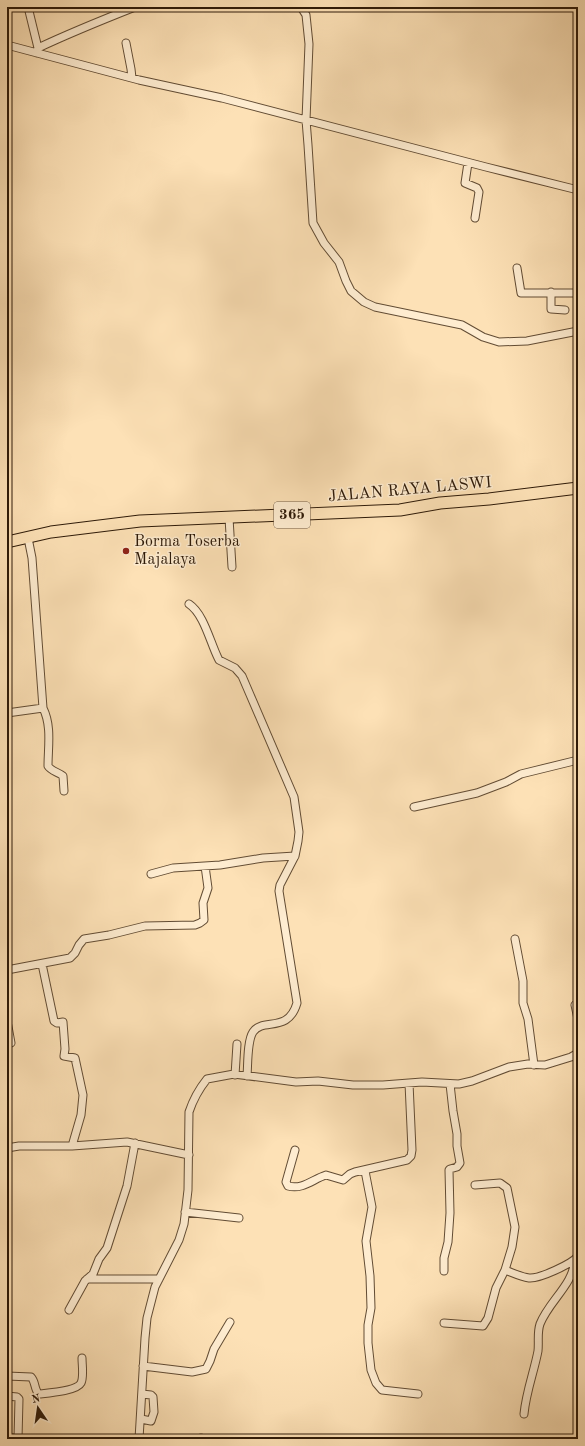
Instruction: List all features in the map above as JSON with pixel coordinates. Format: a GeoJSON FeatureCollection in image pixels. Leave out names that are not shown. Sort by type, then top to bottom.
{"type":"FeatureCollection","features":[{"type":"Feature","properties":{"kind":"main road","name":"JALAN RAYA LASWI"},"geometry":{"type":"LineString","coordinates":[[7,542],[51,532],[140,521],[400,510],[440,503],[489,499],[578,488]]}},
{"type":"Feature","properties":{"kind":"street"},"geometry":{"type":"LineString","coordinates":[[28,7],[37,50]]}},
{"type":"Feature","properties":{"kind":"street"},"geometry":{"type":"LineString","coordinates":[[37,50],[93,23],[135,7]]}},
{"type":"Feature","properties":{"kind":"street"},"geometry":{"type":"LineString","coordinates":[[301,7],[306,15],[309,44],[310,121],[308,145],[313,223],[324,243],[339,262],[348,287],[364,302],[375,307],[462,325],[483,337],[499,342],[527,341],[578,331]]}},
{"type":"Feature","properties":{"kind":"street"},"geometry":{"type":"LineString","coordinates":[[126,43],[132,78]]}},
{"type":"Feature","properties":{"kind":"street"},"geometry":{"type":"LineString","coordinates":[[7,45],[37,50],[132,78],[228,100],[468,163],[578,190]]}},
{"type":"Feature","properties":{"kind":"street"},"geometry":{"type":"LineString","coordinates":[[468,163],[465,183],[477,188],[479,192],[475,218]]}},
{"type":"Feature","properties":{"kind":"street"},"geometry":{"type":"LineString","coordinates":[[517,268],[520,293],[578,293]]}},
{"type":"Feature","properties":{"kind":"street"},"geometry":{"type":"LineString","coordinates":[[551,292],[551,309],[565,310]]}},
{"type":"Feature","properties":{"kind":"street"},"geometry":{"type":"LineString","coordinates":[[229,518],[232,567]]}},
{"type":"Feature","properties":{"kind":"street"},"geometry":{"type":"LineString","coordinates":[[28,538],[32,558],[43,708],[48,720],[48,766],[50,769],[63,776],[64,791]]}},
{"type":"Feature","properties":{"kind":"street"},"geometry":{"type":"LineString","coordinates":[[190,604],[194,607],[198,614],[219,660],[235,668],[242,676],[294,797],[299,832],[294,856],[280,885],[279,891],[297,1003],[295,1011],[288,1019],[264,1026],[254,1031],[251,1038],[247,1076]]}},
{"type":"Feature","properties":{"kind":"street"},"geometry":{"type":"LineString","coordinates":[[7,713],[43,708]]}},
{"type":"Feature","properties":{"kind":"street"},"geometry":{"type":"LineString","coordinates":[[414,807],[477,793],[506,782],[521,774],[578,760]]}},
{"type":"Feature","properties":{"kind":"street"},"geometry":{"type":"LineString","coordinates":[[151,874],[169,868],[227,864],[271,857],[294,856]]}},
{"type":"Feature","properties":{"kind":"street"},"geometry":{"type":"LineString","coordinates":[[7,970],[72,957],[84,939],[109,935],[145,926],[182,926],[202,922],[204,920],[203,903],[208,888],[205,866]]}},
{"type":"Feature","properties":{"kind":"street"},"geometry":{"type":"LineString","coordinates":[[515,939],[523,981],[523,1003],[528,1019],[534,1065]]}},
{"type":"Feature","properties":{"kind":"street"},"geometry":{"type":"LineString","coordinates":[[42,964],[54,1021],[57,1023],[63,1022],[64,1058],[75,1058],[83,1095],[82,1115],[72,1146]]}},
{"type":"Feature","properties":{"kind":"street"},"geometry":{"type":"LineString","coordinates":[[575,1005],[578,1019]]}},
{"type":"Feature","properties":{"kind":"street"},"geometry":{"type":"LineString","coordinates":[[7,1021],[11,1043]]}},
{"type":"Feature","properties":{"kind":"street"},"geometry":{"type":"LineString","coordinates":[[235,1074],[237,1044]]}},
{"type":"Feature","properties":{"kind":"street"},"geometry":{"type":"LineString","coordinates":[[139,1439],[147,1318],[155,1287],[179,1240],[184,1224],[188,1190],[189,1112],[207,1079],[235,1074],[296,1082],[318,1081],[353,1085],[383,1086],[409,1083],[460,1084],[520,1064],[546,1065],[571,1058],[578,1053]]}},
{"type":"Feature","properties":{"kind":"street"},"geometry":{"type":"LineString","coordinates":[[294,1150],[286,1182],[290,1187],[306,1185],[326,1175],[343,1180],[352,1173],[405,1162],[411,1156],[412,1131],[409,1083]]}},
{"type":"Feature","properties":{"kind":"street"},"geometry":{"type":"LineString","coordinates":[[444,1271],[444,1258],[448,1242],[450,1213],[449,1170],[457,1167],[460,1163],[450,1084]]}},
{"type":"Feature","properties":{"kind":"street"},"geometry":{"type":"LineString","coordinates":[[7,1148],[27,1146],[72,1146],[110,1142],[135,1143],[189,1155]]}},
{"type":"Feature","properties":{"kind":"street"},"geometry":{"type":"LineString","coordinates":[[69,1310],[83,1284],[93,1274],[99,1259],[107,1248],[127,1186],[135,1143]]}},
{"type":"Feature","properties":{"kind":"street"},"geometry":{"type":"LineString","coordinates":[[365,1171],[372,1207],[366,1241],[371,1308],[368,1329],[371,1370],[376,1383],[382,1390],[418,1394]]}},
{"type":"Feature","properties":{"kind":"street"},"geometry":{"type":"LineString","coordinates":[[444,1323],[483,1326],[488,1318],[496,1288],[505,1270],[512,1247],[514,1227],[507,1188],[500,1183],[475,1185]]}},
{"type":"Feature","properties":{"kind":"street"},"geometry":{"type":"LineString","coordinates":[[185,1212],[239,1218]]}},
{"type":"Feature","properties":{"kind":"street"},"geometry":{"type":"LineString","coordinates":[[505,1270],[528,1278],[533,1278],[564,1267],[577,1258]]}},
{"type":"Feature","properties":{"kind":"street"},"geometry":{"type":"LineString","coordinates":[[524,1414],[527,1392],[538,1350],[538,1329],[544,1316],[567,1283],[577,1258]]}},
{"type":"Feature","properties":{"kind":"street"},"geometry":{"type":"LineString","coordinates":[[87,1279],[159,1279]]}},
{"type":"Feature","properties":{"kind":"street"},"geometry":{"type":"LineString","coordinates":[[143,1366],[192,1372],[206,1369],[214,1349],[230,1322]]}},
{"type":"Feature","properties":{"kind":"street"},"geometry":{"type":"LineString","coordinates":[[7,1376],[31,1377],[34,1381],[36,1392],[39,1394],[72,1389],[79,1386],[82,1381],[82,1358]]}},
{"type":"Feature","properties":{"kind":"street"},"geometry":{"type":"LineString","coordinates":[[141,1419],[151,1421],[154,1412],[153,1397],[151,1395],[142,1394]]}},
{"type":"Feature","properties":{"kind":"street"},"geometry":{"type":"LineString","coordinates":[[7,1396],[19,1398],[18,1438],[7,1438]]}},
{"type":"Feature","properties":{"kind":"place","name":"Borma Toserba Majalaya"},"geometry":{"type":"Point","coordinates":[126,551]}}]}
